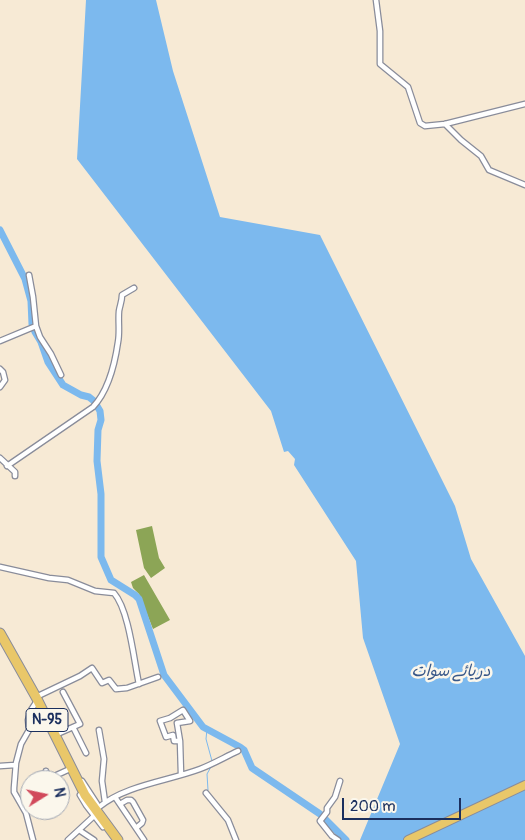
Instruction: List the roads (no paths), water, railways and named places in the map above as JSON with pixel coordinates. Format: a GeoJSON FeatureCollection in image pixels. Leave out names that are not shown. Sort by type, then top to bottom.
{"type":"FeatureCollection","features":[{"type":"Feature","properties":{"kind":"highway","name":"N-95"},"geometry":{"type":"LineString","coordinates":[[0,633],[37,698],[85,795],[118,840]]}},
{"type":"Feature","properties":{"kind":"main road"},"geometry":{"type":"LineString","coordinates":[[408,840],[525,785]]}},
{"type":"Feature","properties":{"kind":"street"},"geometry":{"type":"LineString","coordinates":[[376,0],[380,31],[380,64],[408,86],[420,122],[425,126],[445,124],[525,104]]}},
{"type":"Feature","properties":{"kind":"street"},"geometry":{"type":"LineString","coordinates":[[445,124],[481,156],[489,170],[525,185]]}},
{"type":"Feature","properties":{"kind":"street"},"geometry":{"type":"LineString","coordinates":[[29,275],[36,326],[61,375]]}},
{"type":"Feature","properties":{"kind":"street"},"geometry":{"type":"LineString","coordinates":[[7,466],[99,401],[109,377],[118,343],[119,312],[122,295],[134,288]]}},
{"type":"Feature","properties":{"kind":"street"},"geometry":{"type":"LineString","coordinates":[[0,341],[36,326]]}},
{"type":"Feature","properties":{"kind":"street"},"geometry":{"type":"LineString","coordinates":[[0,369],[5,380],[0,387]]}},
{"type":"Feature","properties":{"kind":"street"},"geometry":{"type":"LineString","coordinates":[[0,458],[15,472],[15,476]]}},
{"type":"Feature","properties":{"kind":"street"},"geometry":{"type":"LineString","coordinates":[[0,567],[49,578],[68,580],[95,591],[114,593],[121,605],[126,623],[139,684]]}},
{"type":"Feature","properties":{"kind":"street"},"geometry":{"type":"LineString","coordinates":[[33,840],[26,813],[14,792],[15,765],[21,744],[29,730],[28,720],[37,698],[92,668],[102,683],[109,680],[116,689],[127,688],[158,677]]}},
{"type":"Feature","properties":{"kind":"street"},"geometry":{"type":"LineString","coordinates":[[55,735],[80,724],[63,692]]}},
{"type":"Feature","properties":{"kind":"street"},"geometry":{"type":"LineString","coordinates":[[180,741],[174,741],[173,735],[166,737],[160,721],[170,718],[183,710],[190,721],[177,723],[180,741],[181,774]]}},
{"type":"Feature","properties":{"kind":"street"},"geometry":{"type":"LineString","coordinates":[[73,727],[86,753]]}},
{"type":"Feature","properties":{"kind":"street"},"geometry":{"type":"LineString","coordinates":[[99,730],[104,759],[102,781],[105,802]]}},
{"type":"Feature","properties":{"kind":"street"},"geometry":{"type":"LineString","coordinates":[[99,807],[115,797],[200,769],[238,751]]}},
{"type":"Feature","properties":{"kind":"street"},"geometry":{"type":"LineString","coordinates":[[0,766],[15,765]]}},
{"type":"Feature","properties":{"kind":"street"},"geometry":{"type":"LineString","coordinates":[[67,770],[72,768]]}},
{"type":"Feature","properties":{"kind":"street"},"geometry":{"type":"LineString","coordinates":[[72,768],[122,840]]}},
{"type":"Feature","properties":{"kind":"street"},"geometry":{"type":"LineString","coordinates":[[72,768],[73,780],[86,805],[113,840]]}},
{"type":"Feature","properties":{"kind":"street"},"geometry":{"type":"LineString","coordinates":[[338,840],[332,836],[320,821],[335,797],[340,781]]}},
{"type":"Feature","properties":{"kind":"street"},"geometry":{"type":"LineString","coordinates":[[206,793],[228,820],[236,840]]}},
{"type":"Feature","properties":{"kind":"street"},"geometry":{"type":"LineString","coordinates":[[115,797],[144,840]]}},
{"type":"Feature","properties":{"kind":"street"},"geometry":{"type":"LineString","coordinates":[[120,804],[131,800],[143,820],[136,828]]}},
{"type":"Feature","properties":{"kind":"street"},"geometry":{"type":"LineString","coordinates":[[68,840],[94,816]]}},
{"type":"Feature","properties":{"kind":"street"},"geometry":{"type":"LineString","coordinates":[[79,830],[94,840]]}},
{"type":"Feature","properties":{"kind":"water","name":"دریائے سوات"},"geometry":{"type":"Polygon","coordinates":[[[86,0],[156,0],[173,71],[220,217],[320,235],[455,506],[471,559],[525,656],[525,840],[360,840],[400,744],[363,638],[356,561],[294,465],[295,459],[288,451],[284,452],[271,411],[77,159],[86,0]]]}},
{"type":"Feature","properties":{"kind":"waterway"},"geometry":{"type":"LineString","coordinates":[[0,230],[25,279],[31,301],[32,324],[48,362],[63,385],[81,395],[89,397],[100,411],[101,420],[98,430],[97,461],[101,494],[101,557],[111,580],[139,599],[164,675],[203,727],[244,750],[252,768],[320,814],[346,840]]}},
{"type":"Feature","properties":{"kind":"waterway"},"geometry":{"type":"LineString","coordinates":[[207,729],[206,739],[212,761]]}},
{"type":"Feature","properties":{"kind":"waterway"},"geometry":{"type":"LineString","coordinates":[[208,790],[207,774],[212,765]]}}]}
